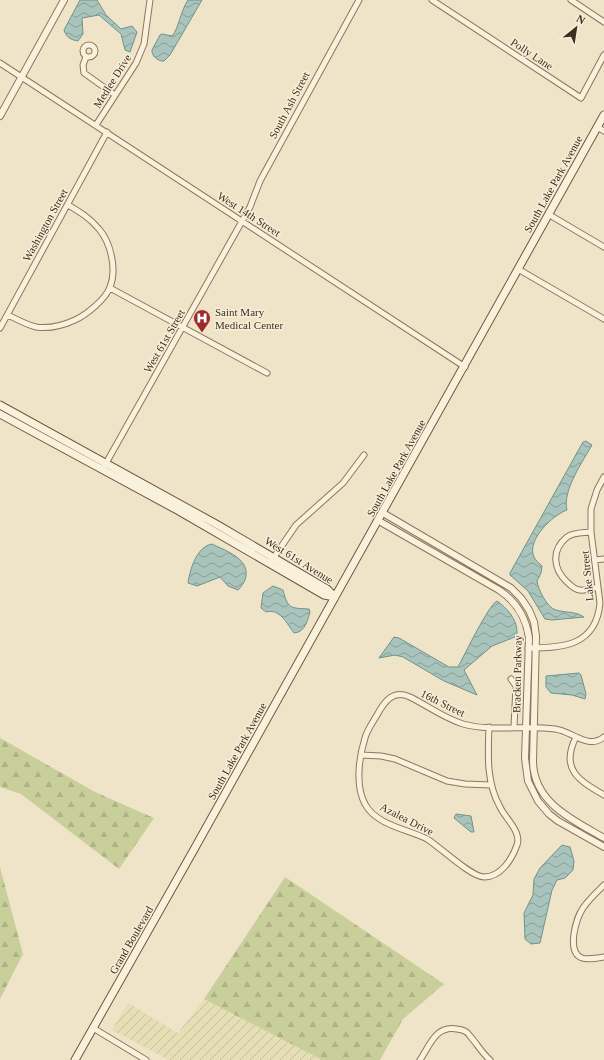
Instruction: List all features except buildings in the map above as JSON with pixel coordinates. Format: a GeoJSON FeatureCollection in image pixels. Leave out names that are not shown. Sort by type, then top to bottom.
{"type":"FeatureCollection","features":[{"type":"Feature","properties":{"kind":"main road","name":"South Lake Park Avenue"},"geometry":{"type":"LineString","coordinates":[[206,831],[604,115]]}},
{"type":"Feature","properties":{"kind":"main road","name":"West 61st Avenue"},"geometry":{"type":"LineString","coordinates":[[0,405],[107,462],[274,557],[327,589],[335,597]]}},
{"type":"Feature","properties":{"kind":"main road","name":"West 61st Avenue"},"geometry":{"type":"LineString","coordinates":[[0,414],[103,470],[324,595],[335,597]]}},
{"type":"Feature","properties":{"kind":"main road","name":"Grand Boulevard"},"geometry":{"type":"LineString","coordinates":[[75,1060],[206,831]]}},
{"type":"Feature","properties":{"kind":"street"},"geometry":{"type":"LineString","coordinates":[[0,116],[64,0]]}},
{"type":"Feature","properties":{"kind":"street","name":"Medlee Drive"},"geometry":{"type":"LineString","coordinates":[[96,124],[136,63],[144,44],[150,0]]}},
{"type":"Feature","properties":{"kind":"street","name":"South Ash Street"},"geometry":{"type":"LineString","coordinates":[[242,222],[250,207],[260,181],[359,0]]}},
{"type":"Feature","properties":{"kind":"street","name":"Polly Lane"},"geometry":{"type":"LineString","coordinates":[[432,0],[581,98],[604,55]]}},
{"type":"Feature","properties":{"kind":"street"},"geometry":{"type":"LineString","coordinates":[[571,0],[604,22]]}},
{"type":"Feature","properties":{"kind":"street"},"geometry":{"type":"LineString","coordinates":[[86,57],[83,65],[84,74],[115,95]]}},
{"type":"Feature","properties":{"kind":"street","name":"West 14th Street"},"geometry":{"type":"LineString","coordinates":[[0,63],[96,124],[242,222],[465,367]]}},
{"type":"Feature","properties":{"kind":"street"},"geometry":{"type":"LineString","coordinates":[[597,127],[604,131]]}},
{"type":"Feature","properties":{"kind":"street","name":"Washington Street"},"geometry":{"type":"LineString","coordinates":[[0,328],[107,132]]}},
{"type":"Feature","properties":{"kind":"street"},"geometry":{"type":"LineString","coordinates":[[8,315],[36,327],[52,327],[68,324],[83,317],[95,307],[110,288],[112,263],[109,247],[100,230],[87,216],[68,205]]}},
{"type":"Feature","properties":{"kind":"street"},"geometry":{"type":"LineString","coordinates":[[548,214],[604,247]]}},
{"type":"Feature","properties":{"kind":"street","name":"West 61st Street"},"geometry":{"type":"LineString","coordinates":[[103,470],[184,328],[242,222]]}},
{"type":"Feature","properties":{"kind":"street"},"geometry":{"type":"LineString","coordinates":[[518,269],[604,319]]}},
{"type":"Feature","properties":{"kind":"street"},"geometry":{"type":"LineString","coordinates":[[110,288],[267,373]]}},
{"type":"Feature","properties":{"kind":"street"},"geometry":{"type":"LineString","coordinates":[[270,564],[296,525],[343,483],[364,455]]}},
{"type":"Feature","properties":{"kind":"street","name":"Lake Street"},"geometry":{"type":"LineString","coordinates":[[528,648],[562,647],[575,643],[585,636],[599,614],[600,603],[591,532],[591,509],[597,490],[604,477]]}},
{"type":"Feature","properties":{"kind":"street","name":"Bracken Parkway"},"geometry":{"type":"LineString","coordinates":[[383,513],[516,593],[527,606],[533,618],[536,630],[537,648],[533,766],[537,781],[543,793],[557,810],[604,838]]}},
{"type":"Feature","properties":{"kind":"street","name":"Bracken Parkway"},"geometry":{"type":"LineString","coordinates":[[379,521],[441,556],[510,598],[520,610],[527,624],[526,770],[530,786],[538,801],[558,821],[604,847]]}},
{"type":"Feature","properties":{"kind":"street"},"geometry":{"type":"LineString","coordinates":[[591,532],[575,533],[567,537],[559,547],[556,557],[556,568],[562,578],[580,590],[598,587]]}},
{"type":"Feature","properties":{"kind":"street"},"geometry":{"type":"LineString","coordinates":[[441,556],[445,549]]}},
{"type":"Feature","properties":{"kind":"street"},"geometry":{"type":"LineString","coordinates":[[595,560],[604,559]]}},
{"type":"Feature","properties":{"kind":"street"},"geometry":{"type":"LineString","coordinates":[[511,680],[516,686],[514,727]]}},
{"type":"Feature","properties":{"kind":"street","name":"16th Street"},"geometry":{"type":"LineString","coordinates":[[361,754],[365,737],[383,705],[388,698],[396,694],[408,696],[446,717],[463,724],[489,727],[558,730],[586,742],[602,739]]}},
{"type":"Feature","properties":{"kind":"street"},"geometry":{"type":"LineString","coordinates":[[361,754],[394,759],[447,781],[465,784],[491,785],[488,765],[489,727]]}},
{"type":"Feature","properties":{"kind":"street"},"geometry":{"type":"LineString","coordinates":[[576,737],[570,755],[570,765],[575,775],[585,784],[604,795]]}},
{"type":"Feature","properties":{"kind":"street","name":"Azalea Drive"},"geometry":{"type":"LineString","coordinates":[[361,754],[361,793],[371,812],[381,819],[426,839],[470,871],[482,877],[493,876],[501,872],[518,844],[518,836],[499,806],[491,785]]}},
{"type":"Feature","properties":{"kind":"street"},"geometry":{"type":"LineString","coordinates":[[604,885],[583,908],[574,928],[574,947],[577,954],[583,958],[604,957]]}},
{"type":"Feature","properties":{"kind":"street"},"geometry":{"type":"LineString","coordinates":[[93,1028],[146,1060]]}},
{"type":"Feature","properties":{"kind":"street"},"geometry":{"type":"LineString","coordinates":[[420,1060],[436,1034],[442,1029],[454,1028],[463,1030],[469,1034],[490,1060]]}},
{"type":"Feature","properties":{"kind":"shaded area"},"geometry":{"type":"Polygon","coordinates":[[[204,999],[322,1060],[169,1060],[112,1030],[128,1003],[178,1033],[204,999]]]}},
{"type":"Feature","properties":{"kind":"green space"},"geometry":{"type":"Polygon","coordinates":[[[0,738],[95,792],[154,818],[119,869],[21,794],[0,787],[0,738]]]}},
{"type":"Feature","properties":{"kind":"green space"},"geometry":{"type":"Polygon","coordinates":[[[0,867],[23,954],[0,999],[0,867]]]}},
{"type":"Feature","properties":{"kind":"green space"},"geometry":{"type":"Polygon","coordinates":[[[285,877],[444,984],[403,1019],[380,1060],[322,1060],[204,999],[285,877]]]}},
{"type":"Feature","properties":{"kind":"water"},"geometry":{"type":"Polygon","coordinates":[[[80,0],[97,0],[106,15],[121,29],[132,26],[137,32],[130,52],[125,50],[121,34],[99,15],[82,18],[83,34],[78,41],[67,36],[64,30],[80,0]]]}},
{"type":"Feature","properties":{"kind":"water"},"geometry":{"type":"Polygon","coordinates":[[[188,0],[202,0],[170,55],[164,61],[158,60],[154,56],[152,50],[160,35],[172,36],[188,0]]]}},
{"type":"Feature","properties":{"kind":"water"},"geometry":{"type":"Polygon","coordinates":[[[586,441],[592,445],[570,485],[566,502],[567,510],[555,517],[542,529],[534,543],[533,550],[536,561],[542,566],[541,573],[537,581],[539,589],[549,606],[556,610],[574,613],[584,617],[552,620],[545,619],[528,591],[510,575],[510,573],[583,442],[586,441]]]}},
{"type":"Feature","properties":{"kind":"water"},"geometry":{"type":"Polygon","coordinates":[[[212,544],[236,557],[245,566],[245,580],[238,590],[228,586],[220,577],[197,586],[188,583],[192,566],[198,554],[206,546],[212,544]]]}},
{"type":"Feature","properties":{"kind":"water"},"geometry":{"type":"Polygon","coordinates":[[[273,586],[283,590],[286,601],[294,608],[309,609],[310,612],[307,623],[301,631],[294,633],[283,618],[275,612],[266,612],[261,608],[263,593],[273,586]]]}},
{"type":"Feature","properties":{"kind":"water"},"geometry":{"type":"Polygon","coordinates":[[[497,601],[514,619],[517,634],[515,637],[492,646],[464,670],[477,695],[444,681],[403,657],[395,655],[379,658],[394,637],[399,638],[449,667],[458,667],[488,611],[497,601]]]}},
{"type":"Feature","properties":{"kind":"water"},"geometry":{"type":"Polygon","coordinates":[[[579,673],[581,675],[586,694],[585,699],[572,695],[551,693],[546,687],[546,676],[579,673]]]}},
{"type":"Feature","properties":{"kind":"water"},"geometry":{"type":"Polygon","coordinates":[[[456,814],[471,816],[474,832],[471,832],[454,818],[456,814]]]}},
{"type":"Feature","properties":{"kind":"water"},"geometry":{"type":"Polygon","coordinates":[[[562,845],[570,847],[574,861],[573,870],[565,878],[557,880],[552,890],[540,943],[531,944],[525,939],[524,913],[533,895],[534,879],[540,868],[562,845]]]}},
{"type":"Feature","properties":{"kind":"place","name":"Saint Mary Medical Center"},"geometry":{"type":"Point","coordinates":[202,333]}}]}
